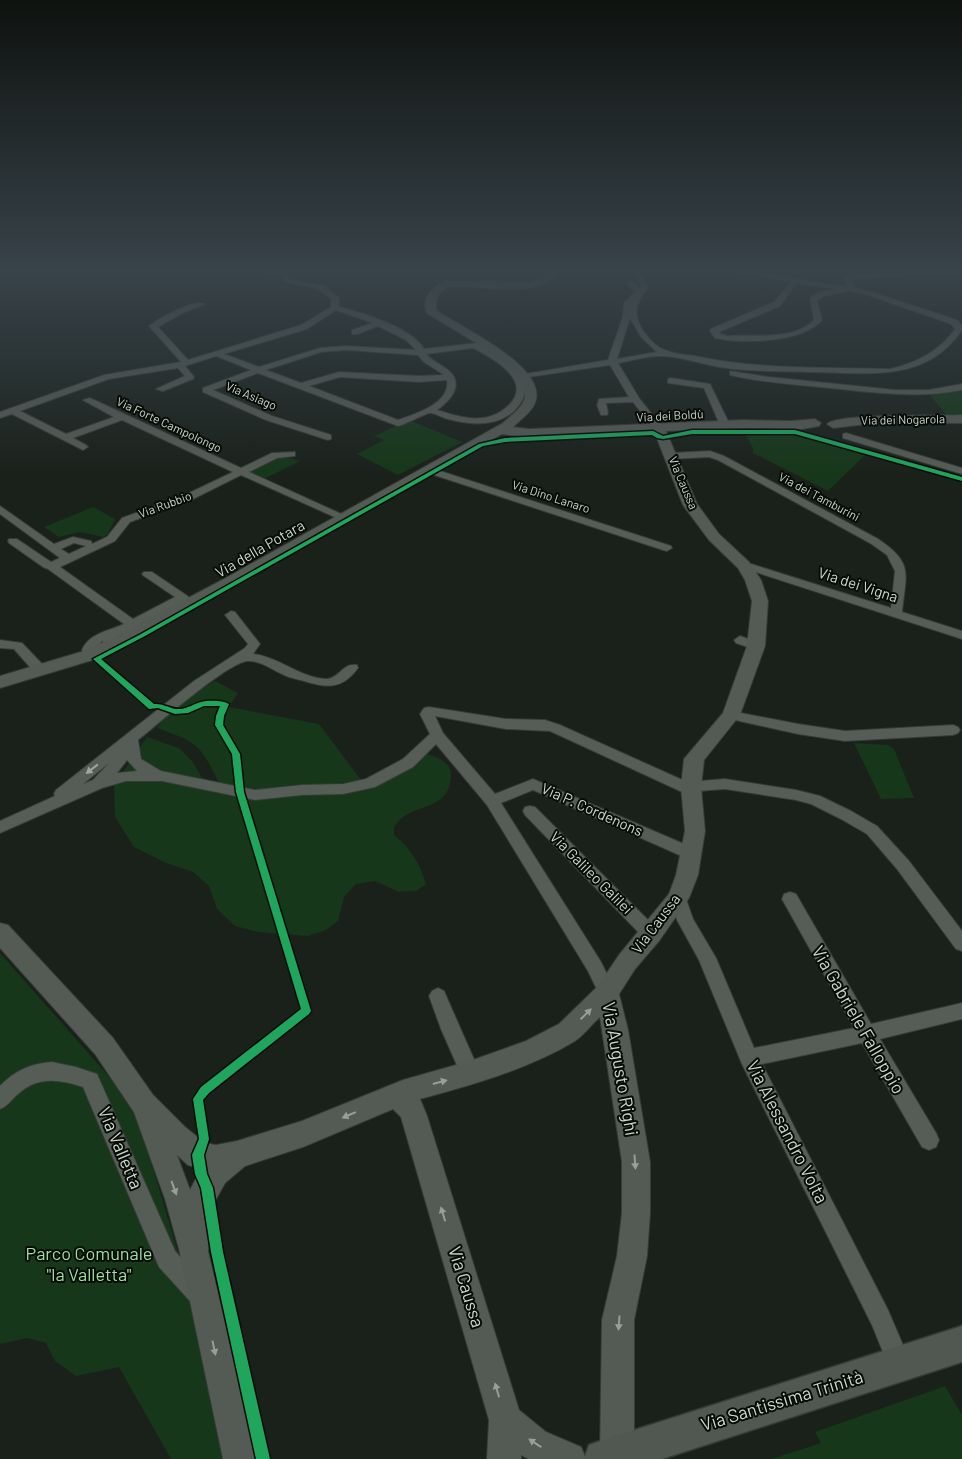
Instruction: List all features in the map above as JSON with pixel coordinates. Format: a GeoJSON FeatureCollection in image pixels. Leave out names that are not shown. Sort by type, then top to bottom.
{"type":"FeatureCollection","features":[{"type":"Feature","properties":{"kind":"main road","name":"Via Santissima Trinità"},"geometry":{"type":"LineString","coordinates":[[610,1456],[962,1344]]}},
{"type":"Feature","properties":{"kind":"street"},"geometry":{"type":"LineString","coordinates":[[160,389],[190,377],[183,364],[163,339]]}},
{"type":"Feature","properties":{"kind":"street"},"geometry":{"type":"LineString","coordinates":[[0,415],[107,377],[183,364],[260,339]]}},
{"type":"Feature","properties":{"kind":"street"},"geometry":{"type":"LineString","coordinates":[[214,353],[398,423],[430,410],[448,398],[453,388],[451,377],[423,356],[418,346],[408,339]]}},
{"type":"Feature","properties":{"kind":"street"},"geometry":{"type":"LineString","coordinates":[[471,339],[525,376],[663,353],[676,354],[724,366],[749,368],[890,371],[902,369],[930,357],[950,339]]}},
{"type":"Feature","properties":{"kind":"street"},"geometry":{"type":"LineString","coordinates":[[612,361],[619,339]]}},
{"type":"Feature","properties":{"kind":"street"},"geometry":{"type":"LineString","coordinates":[[648,339],[670,357],[760,380],[828,385],[895,393],[934,393],[962,387]]}},
{"type":"Feature","properties":{"kind":"street"},"geometry":{"type":"LineString","coordinates":[[430,410],[458,418],[483,421],[506,413],[518,401],[521,392],[520,384],[514,371],[478,344]]}},
{"type":"Feature","properties":{"kind":"street","name":"Via Asiago"},"geometry":{"type":"LineString","coordinates":[[328,437],[269,418],[206,390],[258,370],[320,350],[346,348],[421,352],[478,344]]}},
{"type":"Feature","properties":{"kind":"street","name":"Via Caussa"},"geometry":{"type":"LineString","coordinates":[[394,1096],[470,1074],[534,1049],[568,1032],[607,993],[627,962],[652,934],[678,898],[688,875],[695,831],[691,787],[694,759],[731,715],[760,601],[753,580],[744,565],[702,523],[690,505],[672,456],[659,429],[635,399],[612,361]]}},
{"type":"Feature","properties":{"kind":"street"},"geometry":{"type":"LineString","coordinates":[[301,386],[339,374],[419,379],[451,377]]}},
{"type":"Feature","properties":{"kind":"street","name":"Via della Potara"},"geometry":{"type":"LineString","coordinates":[[0,682],[41,672],[90,655],[111,640],[230,582],[428,470],[503,431],[528,405],[530,386],[525,376]]}},
{"type":"Feature","properties":{"kind":"street"},"geometry":{"type":"LineString","coordinates":[[671,381],[707,386],[720,425]]}},
{"type":"Feature","properties":{"kind":"street"},"geometry":{"type":"LineString","coordinates":[[604,413],[601,405],[602,401],[635,399]]}},
{"type":"Feature","properties":{"kind":"street","name":"Via Forte Campolongo"},"geometry":{"type":"LineString","coordinates":[[87,400],[344,517]]}},
{"type":"Feature","properties":{"kind":"street"},"geometry":{"type":"LineString","coordinates":[[13,411],[67,437],[83,447]]}},
{"type":"Feature","properties":{"kind":"street"},"geometry":{"type":"LineString","coordinates":[[67,437],[122,417]]}},
{"type":"Feature","properties":{"kind":"street","name":"Via dei Nogarola"},"geometry":{"type":"LineString","coordinates":[[833,428],[867,420],[962,419]]}},
{"type":"Feature","properties":{"kind":"street","name":"Via dei Boldù"},"geometry":{"type":"LineString","coordinates":[[503,431],[530,437],[720,425],[788,424],[833,428],[962,471]]}},
{"type":"Feature","properties":{"kind":"street"},"geometry":{"type":"LineString","coordinates":[[241,471],[275,455],[292,454]]}},
{"type":"Feature","properties":{"kind":"street","name":"Via dei Tamburini"},"geometry":{"type":"LineString","coordinates":[[672,456],[710,454],[721,458],[874,541],[892,553],[900,571],[896,615]]}},
{"type":"Feature","properties":{"kind":"street","name":"Via Dino Lanaro"},"geometry":{"type":"LineString","coordinates":[[428,470],[667,548]]}},
{"type":"Feature","properties":{"kind":"street","name":"Via Rubbio"},"geometry":{"type":"LineString","coordinates":[[52,566],[111,539],[126,520],[189,497],[241,471]]}},
{"type":"Feature","properties":{"kind":"street"},"geometry":{"type":"LineString","coordinates":[[0,509],[67,558]]}},
{"type":"Feature","properties":{"kind":"street"},"geometry":{"type":"LineString","coordinates":[[53,548],[73,540],[87,543]]}},
{"type":"Feature","properties":{"kind":"street"},"geometry":{"type":"LineString","coordinates":[[13,541],[47,565],[52,566],[132,625]]}},
{"type":"Feature","properties":{"kind":"street","name":"Via dei Vigna"},"geometry":{"type":"LineString","coordinates":[[744,565],[962,635]]}},
{"type":"Feature","properties":{"kind":"street"},"geometry":{"type":"LineString","coordinates":[[111,640],[132,625],[175,603],[183,596],[148,574]]}},
{"type":"Feature","properties":{"kind":"street"},"geometry":{"type":"LineString","coordinates":[[22,817],[62,793],[199,684],[231,661],[249,651],[254,644],[231,615]]}},
{"type":"Feature","properties":{"kind":"street"},"geometry":{"type":"LineString","coordinates":[[0,644],[18,646],[41,672]]}},
{"type":"Feature","properties":{"kind":"street"},"geometry":{"type":"LineString","coordinates":[[231,661],[248,657],[264,659],[288,673],[326,683],[336,681],[352,668]]}},
{"type":"Feature","properties":{"kind":"street","name":"Via Augusto Righi"},"geometry":{"type":"LineString","coordinates":[[610,1456],[618,1320],[632,1256],[636,1213],[636,1162],[616,1030],[607,993],[595,967],[545,890],[492,801],[437,734],[427,714],[429,711],[506,724],[545,725],[566,732],[685,787],[691,787]]}},
{"type":"Feature","properties":{"kind":"street"},"geometry":{"type":"LineString","coordinates":[[731,715],[798,729],[845,736],[953,730]]}},
{"type":"Feature","properties":{"kind":"street"},"geometry":{"type":"LineString","coordinates":[[858,721],[863,735]]}},
{"type":"Feature","properties":{"kind":"street"},"geometry":{"type":"LineString","coordinates":[[97,784],[110,772],[144,728]]}},
{"type":"Feature","properties":{"kind":"street"},"geometry":{"type":"LineString","coordinates":[[133,742],[132,754],[137,764],[144,769],[186,782],[255,795],[302,790],[343,789],[370,783],[408,762],[437,734]]}},
{"type":"Feature","properties":{"kind":"street"},"geometry":{"type":"LineString","coordinates":[[0,827],[97,784],[126,776],[162,776]]}},
{"type":"Feature","properties":{"kind":"street"},"geometry":{"type":"LineString","coordinates":[[42,809],[121,785],[149,780],[186,782]]}},
{"type":"Feature","properties":{"kind":"street","name":"Via P. Cordenons"},"geometry":{"type":"LineString","coordinates":[[492,801],[533,784],[692,854]]}},
{"type":"Feature","properties":{"kind":"street"},"geometry":{"type":"LineString","coordinates":[[691,787],[725,784],[796,795],[816,800],[872,830],[903,865],[962,944]]}},
{"type":"Feature","properties":{"kind":"street","name":"Via Galileo Galilei"},"geometry":{"type":"LineString","coordinates":[[530,812],[652,934]]}},
{"type":"Feature","properties":{"kind":"street","name":"Via Alessandro Volta"},"geometry":{"type":"LineString","coordinates":[[678,898],[685,920],[707,958],[749,1058],[880,1318],[899,1364]]}},
{"type":"Feature","properties":{"kind":"street","name":"Via Gabriele Falloppio"},"geometry":{"type":"LineString","coordinates":[[790,899],[866,1034],[929,1140]]}},
{"type":"Feature","properties":{"kind":"street"},"geometry":{"type":"LineString","coordinates":[[0,932],[104,1046],[144,1104],[175,1136],[198,1155],[216,1159],[237,1155],[303,1134],[394,1096]]}},
{"type":"Feature","properties":{"kind":"street"},"geometry":{"type":"LineString","coordinates":[[438,996],[470,1074]]}},
{"type":"Feature","properties":{"kind":"street"},"geometry":{"type":"LineString","coordinates":[[749,1058],[866,1034],[962,1011]]}},
{"type":"Feature","properties":{"kind":"street","name":"Via Valletta"},"geometry":{"type":"LineString","coordinates":[[0,1100],[13,1084],[51,1069],[68,1072],[90,1080],[167,1258],[204,1300]]}},
{"type":"Feature","properties":{"kind":"street","name":"Via Caussa"},"geometry":{"type":"LineString","coordinates":[[394,1096],[404,1100],[410,1106],[414,1116],[506,1420],[504,1459]]}},
{"type":"Feature","properties":{"kind":"street"},"geometry":{"type":"LineString","coordinates":[[144,1104],[178,1199],[193,1251],[240,1459]]}},
{"type":"Feature","properties":{"kind":"street"},"geometry":{"type":"LineString","coordinates":[[193,1251],[201,1198],[216,1173],[237,1155]]}},
{"type":"Feature","properties":{"kind":"street"},"geometry":{"type":"LineString","coordinates":[[506,1420],[534,1444],[569,1459]]}},
{"type":"Feature","properties":{"kind":"green space"},"geometry":{"type":"Polygon","coordinates":[[[962,388],[962,417],[948,417],[929,394],[962,388]]]}},
{"type":"Feature","properties":{"kind":"green space"},"geometry":{"type":"Polygon","coordinates":[[[409,420],[462,442],[398,475],[357,454],[384,440],[374,436],[409,420]]]}},
{"type":"Feature","properties":{"kind":"green space"},"geometry":{"type":"Polygon","coordinates":[[[744,432],[796,433],[837,441],[868,452],[828,491],[753,453],[753,448],[744,432]]]}},
{"type":"Feature","properties":{"kind":"green space"},"geometry":{"type":"Polygon","coordinates":[[[275,455],[300,461],[262,480],[245,470],[275,455]]]}},
{"type":"Feature","properties":{"kind":"green space"},"geometry":{"type":"Polygon","coordinates":[[[93,507],[115,519],[108,534],[103,537],[81,532],[59,537],[44,527],[93,507]]]}},
{"type":"Feature","properties":{"kind":"green space"},"geometry":{"type":"Polygon","coordinates":[[[215,681],[238,693],[229,707],[319,724],[361,780],[345,786],[328,789],[291,792],[253,789],[219,783],[207,760],[196,746],[181,737],[157,728],[176,707],[215,681]]]}},
{"type":"Feature","properties":{"kind":"green space"},"geometry":{"type":"Polygon","coordinates":[[[147,737],[179,748],[192,761],[209,789],[342,792],[423,753],[442,760],[448,766],[451,775],[446,794],[433,804],[402,818],[394,827],[394,835],[414,857],[426,884],[416,891],[399,892],[375,881],[356,884],[344,897],[338,921],[326,930],[308,936],[258,932],[235,926],[217,909],[209,886],[193,872],[166,863],[134,847],[115,817],[114,785],[147,737]]]}},
{"type":"Feature","properties":{"kind":"green space"},"geometry":{"type":"Polygon","coordinates":[[[854,743],[888,745],[894,749],[914,798],[881,799],[854,743]]]}},
{"type":"Feature","properties":{"kind":"green space","name":"Parco Comunale \"la Valletta\""},"geometry":{"type":"Polygon","coordinates":[[[0,953],[134,1105],[188,1286],[231,1459],[171,1459],[119,1367],[76,1376],[55,1361],[46,1343],[27,1338],[0,1344],[0,953]]]}},
{"type":"Feature","properties":{"kind":"green space"},"geometry":{"type":"Polygon","coordinates":[[[945,1386],[962,1415],[962,1459],[771,1459],[821,1443],[815,1432],[945,1386]]]}},
{"type":"Feature","properties":{"kind":"cycle path"},"geometry":{"type":"LineString","coordinates":[[263,1459],[217,1252],[207,1188],[201,1174],[198,1155],[204,1139],[198,1099],[205,1090],[306,1011],[240,792],[236,754],[219,725],[220,716],[225,704],[203,704],[185,711],[175,712],[159,706],[152,707],[96,659],[143,635],[481,445],[505,440],[653,433],[663,437],[692,432],[795,432],[962,479]]}}]}
